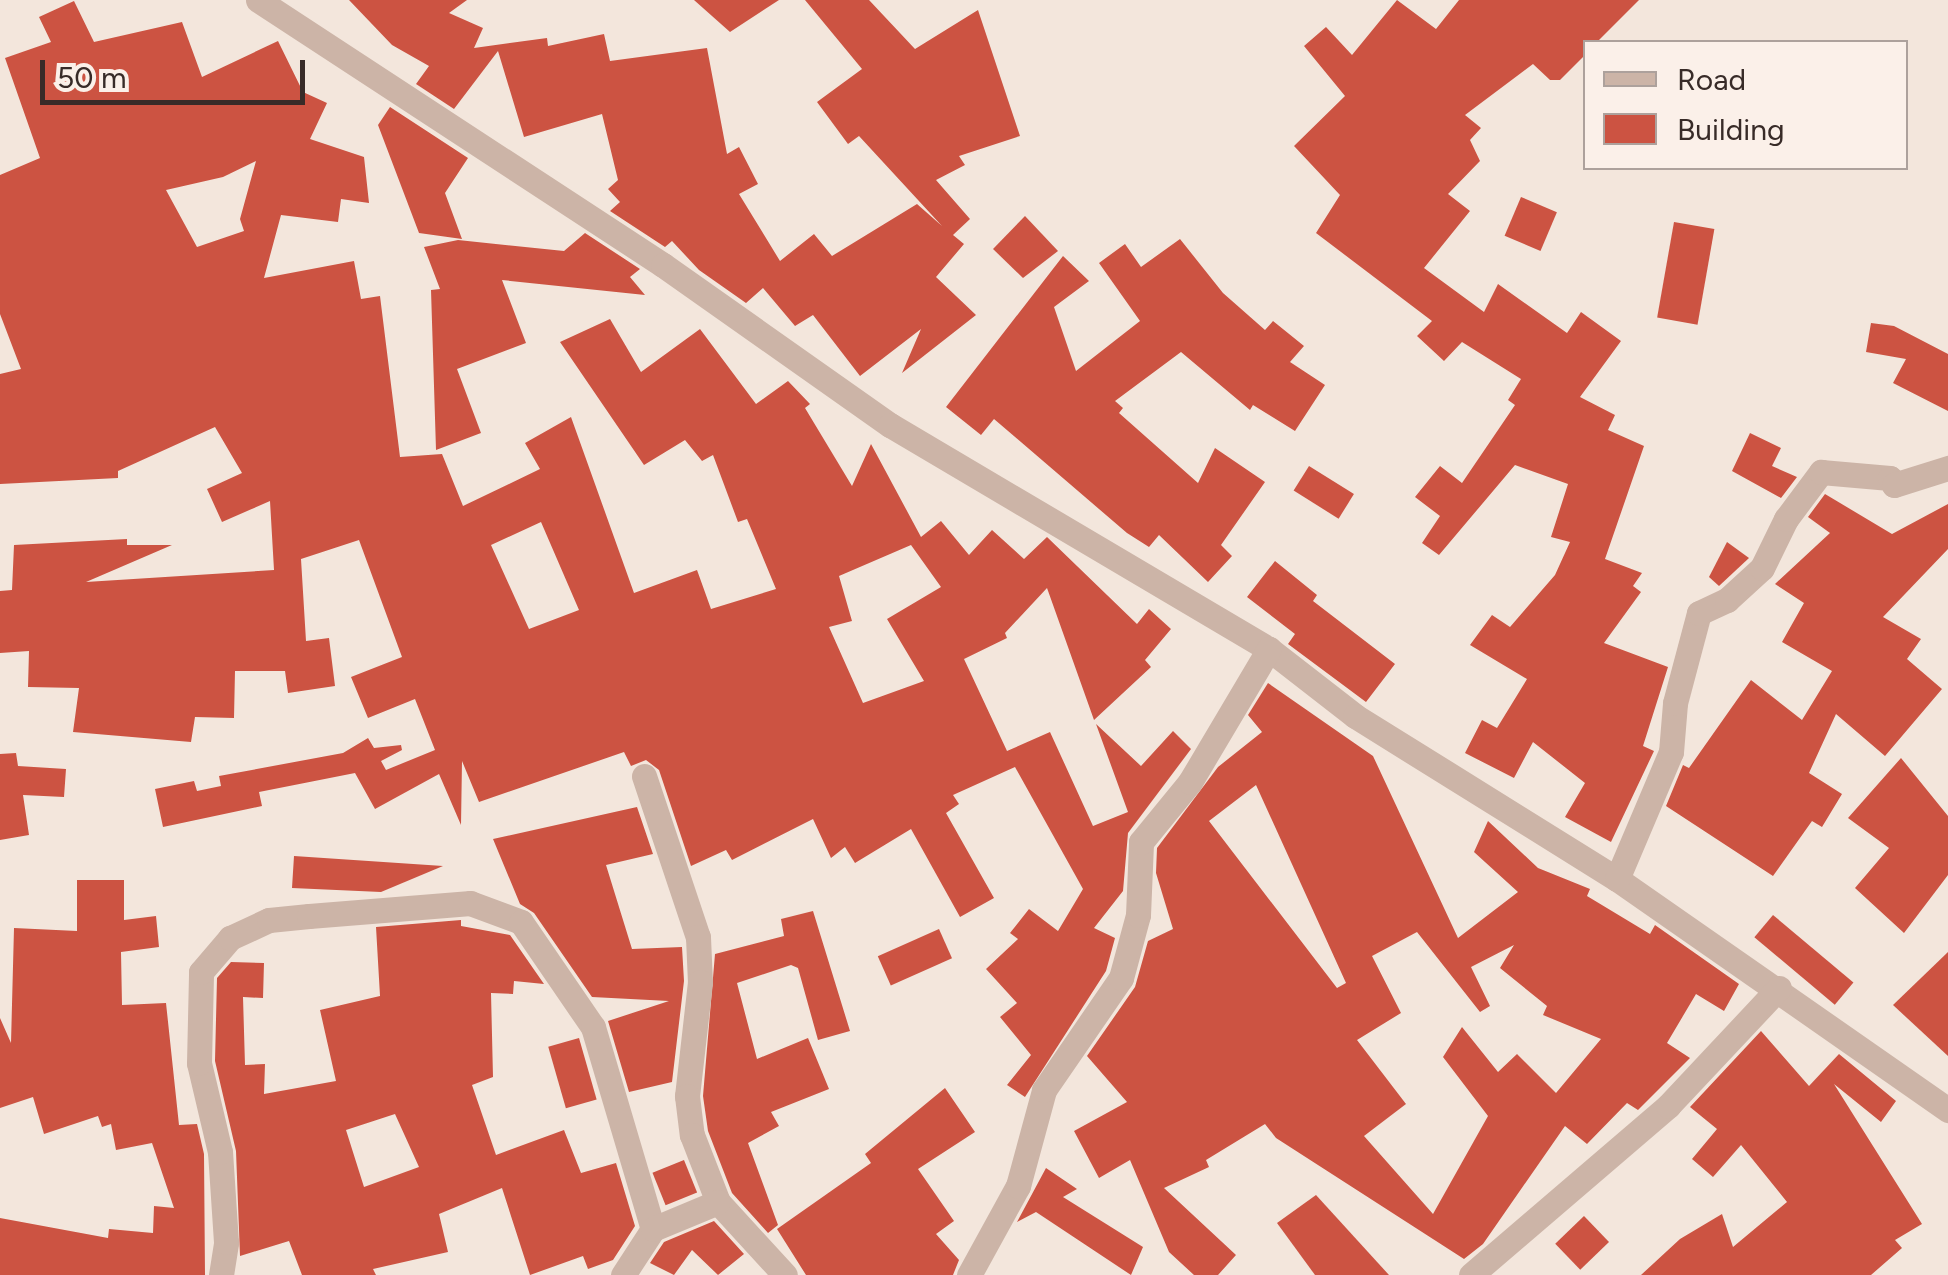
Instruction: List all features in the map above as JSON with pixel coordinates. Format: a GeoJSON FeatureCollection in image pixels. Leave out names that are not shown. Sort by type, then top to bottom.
{"type":"FeatureCollection","features":[{"type":"Feature","properties":{"kind":"street"},"geometry":{"type":"LineString","coordinates":[[258,0],[646,254],[890,426],[1269,649],[1355,716],[1779,988],[1948,1110]]}},
{"type":"Feature","properties":{"kind":"street"},"geometry":{"type":"LineString","coordinates":[[1616,880],[1671,752],[1674,703],[1699,613],[1728,600],[1762,568],[1786,519],[1822,472],[1890,478],[1894,484],[1948,468]]}},
{"type":"Feature","properties":{"kind":"street"},"geometry":{"type":"LineString","coordinates":[[970,1275],[1018,1186],[1044,1090],[1121,978],[1138,916],[1141,842],[1190,782],[1269,649]]}},
{"type":"Feature","properties":{"kind":"street"},"geometry":{"type":"LineString","coordinates":[[644,776],[698,936],[700,982],[686,1096],[692,1135],[718,1202],[785,1275]]}},
{"type":"Feature","properties":{"kind":"street"},"geometry":{"type":"LineString","coordinates":[[222,1275],[226,1242],[220,1152],[196,1023],[201,972],[230,938],[269,920],[470,903],[521,922],[592,1027],[653,1229]]}},
{"type":"Feature","properties":{"kind":"street"},"geometry":{"type":"LineString","coordinates":[[1471,1275],[1668,1106],[1779,988]]}},
{"type":"Feature","properties":{"kind":"street"},"geometry":{"type":"LineString","coordinates":[[624,1275],[653,1229],[718,1202]]}},
{"type":"Feature","properties":{"kind":"building"},"geometry":{"type":"Polygon","coordinates":[[[349,0],[467,0],[449,13],[483,28],[474,48],[547,38],[548,46],[604,34],[610,61],[707,48],[727,154],[739,147],[758,184],[739,194],[780,261],[814,234],[832,256],[917,204],[942,226],[859,136],[848,144],[817,102],[862,69],[805,0],[869,0],[915,49],[978,10],[1020,136],[959,156],[965,165],[936,180],[970,219],[953,235],[964,244],[936,277],[976,315],[902,373],[921,329],[860,376],[813,315],[795,326],[763,288],[746,303],[699,270],[672,241],[665,247],[610,211],[620,202],[608,189],[618,180],[602,114],[524,137],[498,51],[454,109],[416,84],[429,66],[392,45],[349,0]]]}},
{"type":"Feature","properties":{"kind":"building"},"geometry":{"type":"Polygon","coordinates":[[[694,0],[779,0],[730,32],[694,0]]]}},
{"type":"Feature","properties":{"kind":"building"},"geometry":{"type":"Polygon","coordinates":[[[1397,0],[1436,29],[1459,0],[1639,0],[1599,40],[1583,40],[1583,57],[1560,80],[1550,80],[1533,64],[1465,115],[1481,128],[1470,140],[1480,161],[1448,194],[1470,211],[1424,268],[1484,312],[1498,284],[1567,333],[1581,312],[1621,341],[1580,397],[1615,415],[1608,430],[1644,446],[1605,559],[1642,573],[1633,586],[1641,592],[1604,643],[1668,667],[1643,746],[1654,751],[1611,842],[1565,817],[1585,783],[1533,742],[1514,778],[1465,753],[1482,720],[1497,728],[1527,679],[1470,645],[1492,615],[1510,627],[1555,575],[1570,542],[1551,537],[1568,484],[1515,465],[1439,555],[1422,543],[1440,516],[1415,497],[1440,466],[1462,483],[1515,405],[1508,400],[1521,379],[1462,342],[1444,361],[1417,336],[1432,321],[1316,233],[1340,195],[1294,146],[1345,96],[1304,46],[1326,27],[1352,55],[1397,0]]]}},
{"type":"Feature","properties":{"kind":"building"},"geometry":{"type":"Polygon","coordinates":[[[74,1],[94,42],[182,22],[202,77],[278,41],[303,92],[327,103],[310,139],[364,157],[369,203],[341,199],[338,222],[281,215],[264,278],[354,261],[361,299],[380,296],[400,457],[442,454],[463,506],[540,469],[525,443],[571,417],[634,593],[697,570],[711,609],[776,589],[747,519],[738,522],[713,455],[702,461],[685,440],[644,465],[560,342],[610,319],[641,372],[700,329],[756,404],[788,381],[810,404],[805,408],[852,486],[871,444],[921,537],[941,521],[969,555],[992,530],[1024,559],[1047,537],[1137,624],[1149,609],[1171,629],[1145,660],[1151,667],[1094,720],[1047,588],[1005,633],[1007,638],[964,659],[1007,751],[1050,732],[1093,826],[1128,812],[1096,724],[1141,766],[1173,731],[1191,749],[1128,833],[1123,891],[1094,928],[1115,938],[1106,971],[1025,1097],[1007,1085],[1031,1055],[1000,1017],[1017,1003],[986,969],[1018,939],[1010,933],[1029,909],[1058,931],[1083,889],[1015,767],[953,795],[959,804],[946,813],[994,898],[960,917],[911,829],[855,863],[845,847],[831,858],[813,819],[732,860],[726,850],[691,866],[659,770],[646,760],[631,766],[624,752],[479,802],[462,761],[461,825],[439,774],[375,809],[355,773],[259,792],[262,806],[163,827],[155,789],[194,781],[197,791],[221,786],[219,776],[343,753],[368,738],[374,748],[401,745],[402,750],[381,761],[386,770],[435,750],[415,699],[368,718],[351,677],[402,657],[359,540],[301,559],[306,641],[329,638],[335,686],[288,693],[285,671],[235,671],[234,718],[195,717],[191,742],[73,732],[79,688],[28,687],[29,651],[0,653],[0,591],[12,590],[14,545],[127,539],[127,545],[172,545],[86,582],[274,570],[270,501],[222,522],[207,489],[242,473],[215,427],[118,471],[118,478],[0,484],[0,374],[21,369],[0,314],[0,175],[40,158],[5,58],[51,42],[39,17],[74,1]],[[256,161],[223,177],[166,190],[197,247],[244,231],[240,219],[256,161]],[[541,522],[491,545],[529,629],[579,610],[541,522]],[[911,545],[839,576],[852,621],[829,627],[863,703],[924,681],[887,619],[941,587],[911,545]]]}},
{"type":"Feature","properties":{"kind":"building"},"geometry":{"type":"Polygon","coordinates":[[[390,107],[468,158],[445,193],[462,239],[419,233],[378,125],[390,107]]]}},
{"type":"Feature","properties":{"kind":"building"},"geometry":{"type":"Polygon","coordinates":[[[1521,197],[1557,212],[1540,251],[1505,236],[1521,197]]]}},
{"type":"Feature","properties":{"kind":"building"},"geometry":{"type":"Polygon","coordinates":[[[1025,216],[1058,251],[1023,278],[993,249],[1025,216]]]}},
{"type":"Feature","properties":{"kind":"building"},"geometry":{"type":"Polygon","coordinates":[[[1674,222],[1714,229],[1698,325],[1657,318],[1674,222]]]}},
{"type":"Feature","properties":{"kind":"building"},"geometry":{"type":"Polygon","coordinates":[[[585,233],[640,269],[630,277],[645,295],[502,280],[526,343],[457,369],[481,433],[436,450],[431,290],[440,289],[424,247],[458,240],[564,251],[585,233]]]}},
{"type":"Feature","properties":{"kind":"building"},"geometry":{"type":"Polygon","coordinates":[[[1180,239],[1223,293],[1265,330],[1273,321],[1304,346],[1290,362],[1325,385],[1295,431],[1253,405],[1250,410],[1181,352],[1115,401],[1123,408],[1119,413],[1198,483],[1215,448],[1265,482],[1221,545],[1232,556],[1208,582],[1159,535],[1149,547],[1127,533],[994,419],[981,435],[946,407],[1063,256],[1089,281],[1054,307],[1076,371],[1140,321],[1099,263],[1125,244],[1141,267],[1180,239]]]}},
{"type":"Feature","properties":{"kind":"building"},"geometry":{"type":"Polygon","coordinates":[[[1871,323],[1894,326],[1948,354],[1948,411],[1893,383],[1906,359],[1866,352],[1871,323]]]}},
{"type":"Feature","properties":{"kind":"building"},"geometry":{"type":"Polygon","coordinates":[[[1750,433],[1781,448],[1772,466],[1797,477],[1781,498],[1732,471],[1750,433]]]}},
{"type":"Feature","properties":{"kind":"building"},"geometry":{"type":"Polygon","coordinates":[[[1309,466],[1354,494],[1339,519],[1294,491],[1309,466]]]}},
{"type":"Feature","properties":{"kind":"building"},"geometry":{"type":"Polygon","coordinates":[[[1825,494],[1892,534],[1948,504],[1948,549],[1883,617],[1921,639],[1907,659],[1942,689],[1885,756],[1836,714],[1809,773],[1842,794],[1822,827],[1812,821],[1773,876],[1666,806],[1683,765],[1689,768],[1751,680],[1802,720],[1832,671],[1782,642],[1804,603],[1775,584],[1830,533],[1808,517],[1825,494]]]}},
{"type":"Feature","properties":{"kind":"building"},"geometry":{"type":"Polygon","coordinates":[[[1727,542],[1749,558],[1719,586],[1709,577],[1727,542]]]}},
{"type":"Feature","properties":{"kind":"building"},"geometry":{"type":"Polygon","coordinates":[[[1275,561],[1317,595],[1313,601],[1395,664],[1366,702],[1288,644],[1295,634],[1247,597],[1275,561]]]}},
{"type":"Feature","properties":{"kind":"building"},"geometry":{"type":"Polygon","coordinates":[[[1268,683],[1373,756],[1458,938],[1518,892],[1474,852],[1488,821],[1538,868],[1590,889],[1587,896],[1650,934],[1655,925],[1739,984],[1724,1011],[1696,994],[1667,1043],[1690,1058],[1638,1110],[1627,1103],[1587,1144],[1565,1126],[1483,1244],[1464,1259],[1276,1138],[1265,1124],[1206,1160],[1209,1167],[1164,1188],[1236,1255],[1218,1275],[1194,1275],[1169,1252],[1130,1160],[1099,1178],[1074,1131],[1127,1102],[1087,1056],[1135,987],[1148,941],[1173,929],[1156,873],[1157,848],[1218,767],[1262,732],[1248,715],[1268,683]],[[1256,785],[1209,821],[1337,988],[1346,983],[1256,785]],[[1417,932],[1372,956],[1401,1013],[1357,1040],[1406,1104],[1364,1136],[1433,1214],[1488,1116],[1443,1057],[1462,1027],[1498,1072],[1517,1054],[1556,1093],[1601,1039],[1543,1015],[1547,1006],[1500,968],[1514,945],[1471,967],[1490,1006],[1480,1012],[1417,932]]]}},
{"type":"Feature","properties":{"kind":"building"},"geometry":{"type":"Polygon","coordinates":[[[16,753],[18,766],[66,769],[64,797],[23,795],[29,835],[0,840],[0,754],[16,753]]]}},
{"type":"Feature","properties":{"kind":"building"},"geometry":{"type":"Polygon","coordinates":[[[1901,758],[1948,816],[1948,875],[1904,933],[1855,888],[1889,848],[1848,818],[1901,758]]]}},
{"type":"Feature","properties":{"kind":"building"},"geometry":{"type":"Polygon","coordinates":[[[637,807],[653,854],[606,865],[632,949],[682,947],[684,981],[672,1082],[629,1092],[608,1021],[669,1001],[592,997],[534,913],[520,904],[493,839],[637,807]]]}},
{"type":"Feature","properties":{"kind":"building"},"geometry":{"type":"Polygon","coordinates":[[[294,856],[443,866],[381,892],[292,888],[294,856]]]}},
{"type":"Feature","properties":{"kind":"building"},"geometry":{"type":"Polygon","coordinates":[[[77,880],[124,880],[124,920],[156,916],[159,947],[121,952],[122,1005],[166,1003],[179,1125],[197,1124],[204,1154],[205,1275],[0,1275],[0,1218],[108,1238],[109,1229],[153,1233],[154,1206],[174,1208],[152,1143],[116,1150],[111,1124],[102,1127],[98,1116],[44,1134],[33,1097],[0,1108],[0,1018],[11,1043],[14,928],[77,931],[77,880]]]}},
{"type":"Feature","properties":{"kind":"building"},"geometry":{"type":"Polygon","coordinates":[[[813,911],[850,1031],[818,1040],[798,968],[791,965],[737,983],[757,1059],[808,1038],[829,1089],[771,1112],[779,1126],[748,1143],[778,1225],[768,1233],[732,1193],[708,1131],[703,1096],[715,954],[784,936],[781,919],[813,911]]]}},
{"type":"Feature","properties":{"kind":"building"},"geometry":{"type":"Polygon","coordinates":[[[1773,915],[1853,982],[1835,1005],[1754,937],[1773,915]]]}},
{"type":"Feature","properties":{"kind":"building"},"geometry":{"type":"Polygon","coordinates":[[[461,920],[461,926],[510,935],[544,984],[514,981],[513,994],[491,993],[493,1077],[472,1085],[496,1155],[564,1130],[581,1173],[616,1163],[635,1226],[613,1260],[588,1269],[583,1256],[530,1275],[502,1188],[439,1214],[448,1252],[373,1269],[376,1275],[302,1275],[289,1241],[240,1256],[236,1151],[215,1061],[217,978],[231,962],[264,963],[263,998],[243,997],[245,1065],[265,1064],[264,1094],[336,1081],[320,1010],[380,996],[376,927],[461,920]],[[395,1114],[346,1130],[364,1187],[419,1167],[395,1114]]]}},
{"type":"Feature","properties":{"kind":"building"},"geometry":{"type":"Polygon","coordinates":[[[939,929],[952,958],[891,985],[878,956],[939,929]]]}},
{"type":"Feature","properties":{"kind":"building"},"geometry":{"type":"Polygon","coordinates":[[[1948,952],[1948,1056],[1893,1005],[1948,952]]]}},
{"type":"Feature","properties":{"kind":"building"},"geometry":{"type":"Polygon","coordinates":[[[1761,1031],[1809,1086],[1839,1054],[1896,1101],[1881,1122],[1834,1084],[1922,1224],[1895,1240],[1902,1248],[1871,1275],[1641,1275],[1680,1239],[1722,1214],[1733,1247],[1787,1202],[1741,1145],[1713,1177],[1692,1159],[1717,1129],[1690,1107],[1761,1031]]]}},
{"type":"Feature","properties":{"kind":"building"},"geometry":{"type":"Polygon","coordinates":[[[579,1038],[597,1100],[566,1108],[548,1047],[579,1038]]]}},
{"type":"Feature","properties":{"kind":"building"},"geometry":{"type":"Polygon","coordinates":[[[945,1088],[975,1132],[918,1169],[954,1221],[936,1234],[959,1260],[953,1275],[806,1275],[777,1229],[871,1163],[865,1154],[945,1088]]]}},
{"type":"Feature","properties":{"kind":"building"},"geometry":{"type":"Polygon","coordinates":[[[684,1160],[697,1192],[666,1205],[652,1173],[684,1160]]]}},
{"type":"Feature","properties":{"kind":"building"},"geometry":{"type":"Polygon","coordinates":[[[1046,1168],[1077,1189],[1063,1197],[1143,1247],[1131,1275],[1036,1212],[1017,1222],[1046,1168]]]}},
{"type":"Feature","properties":{"kind":"building"},"geometry":{"type":"Polygon","coordinates":[[[1316,1195],[1389,1275],[1315,1275],[1277,1223],[1316,1195]]]}},
{"type":"Feature","properties":{"kind":"building"},"geometry":{"type":"Polygon","coordinates":[[[1584,1216],[1609,1242],[1580,1270],[1555,1244],[1584,1216]]]}},
{"type":"Feature","properties":{"kind":"building"},"geometry":{"type":"Polygon","coordinates":[[[714,1221],[744,1254],[718,1275],[692,1250],[674,1275],[650,1263],[664,1242],[714,1221]]]}}]}
